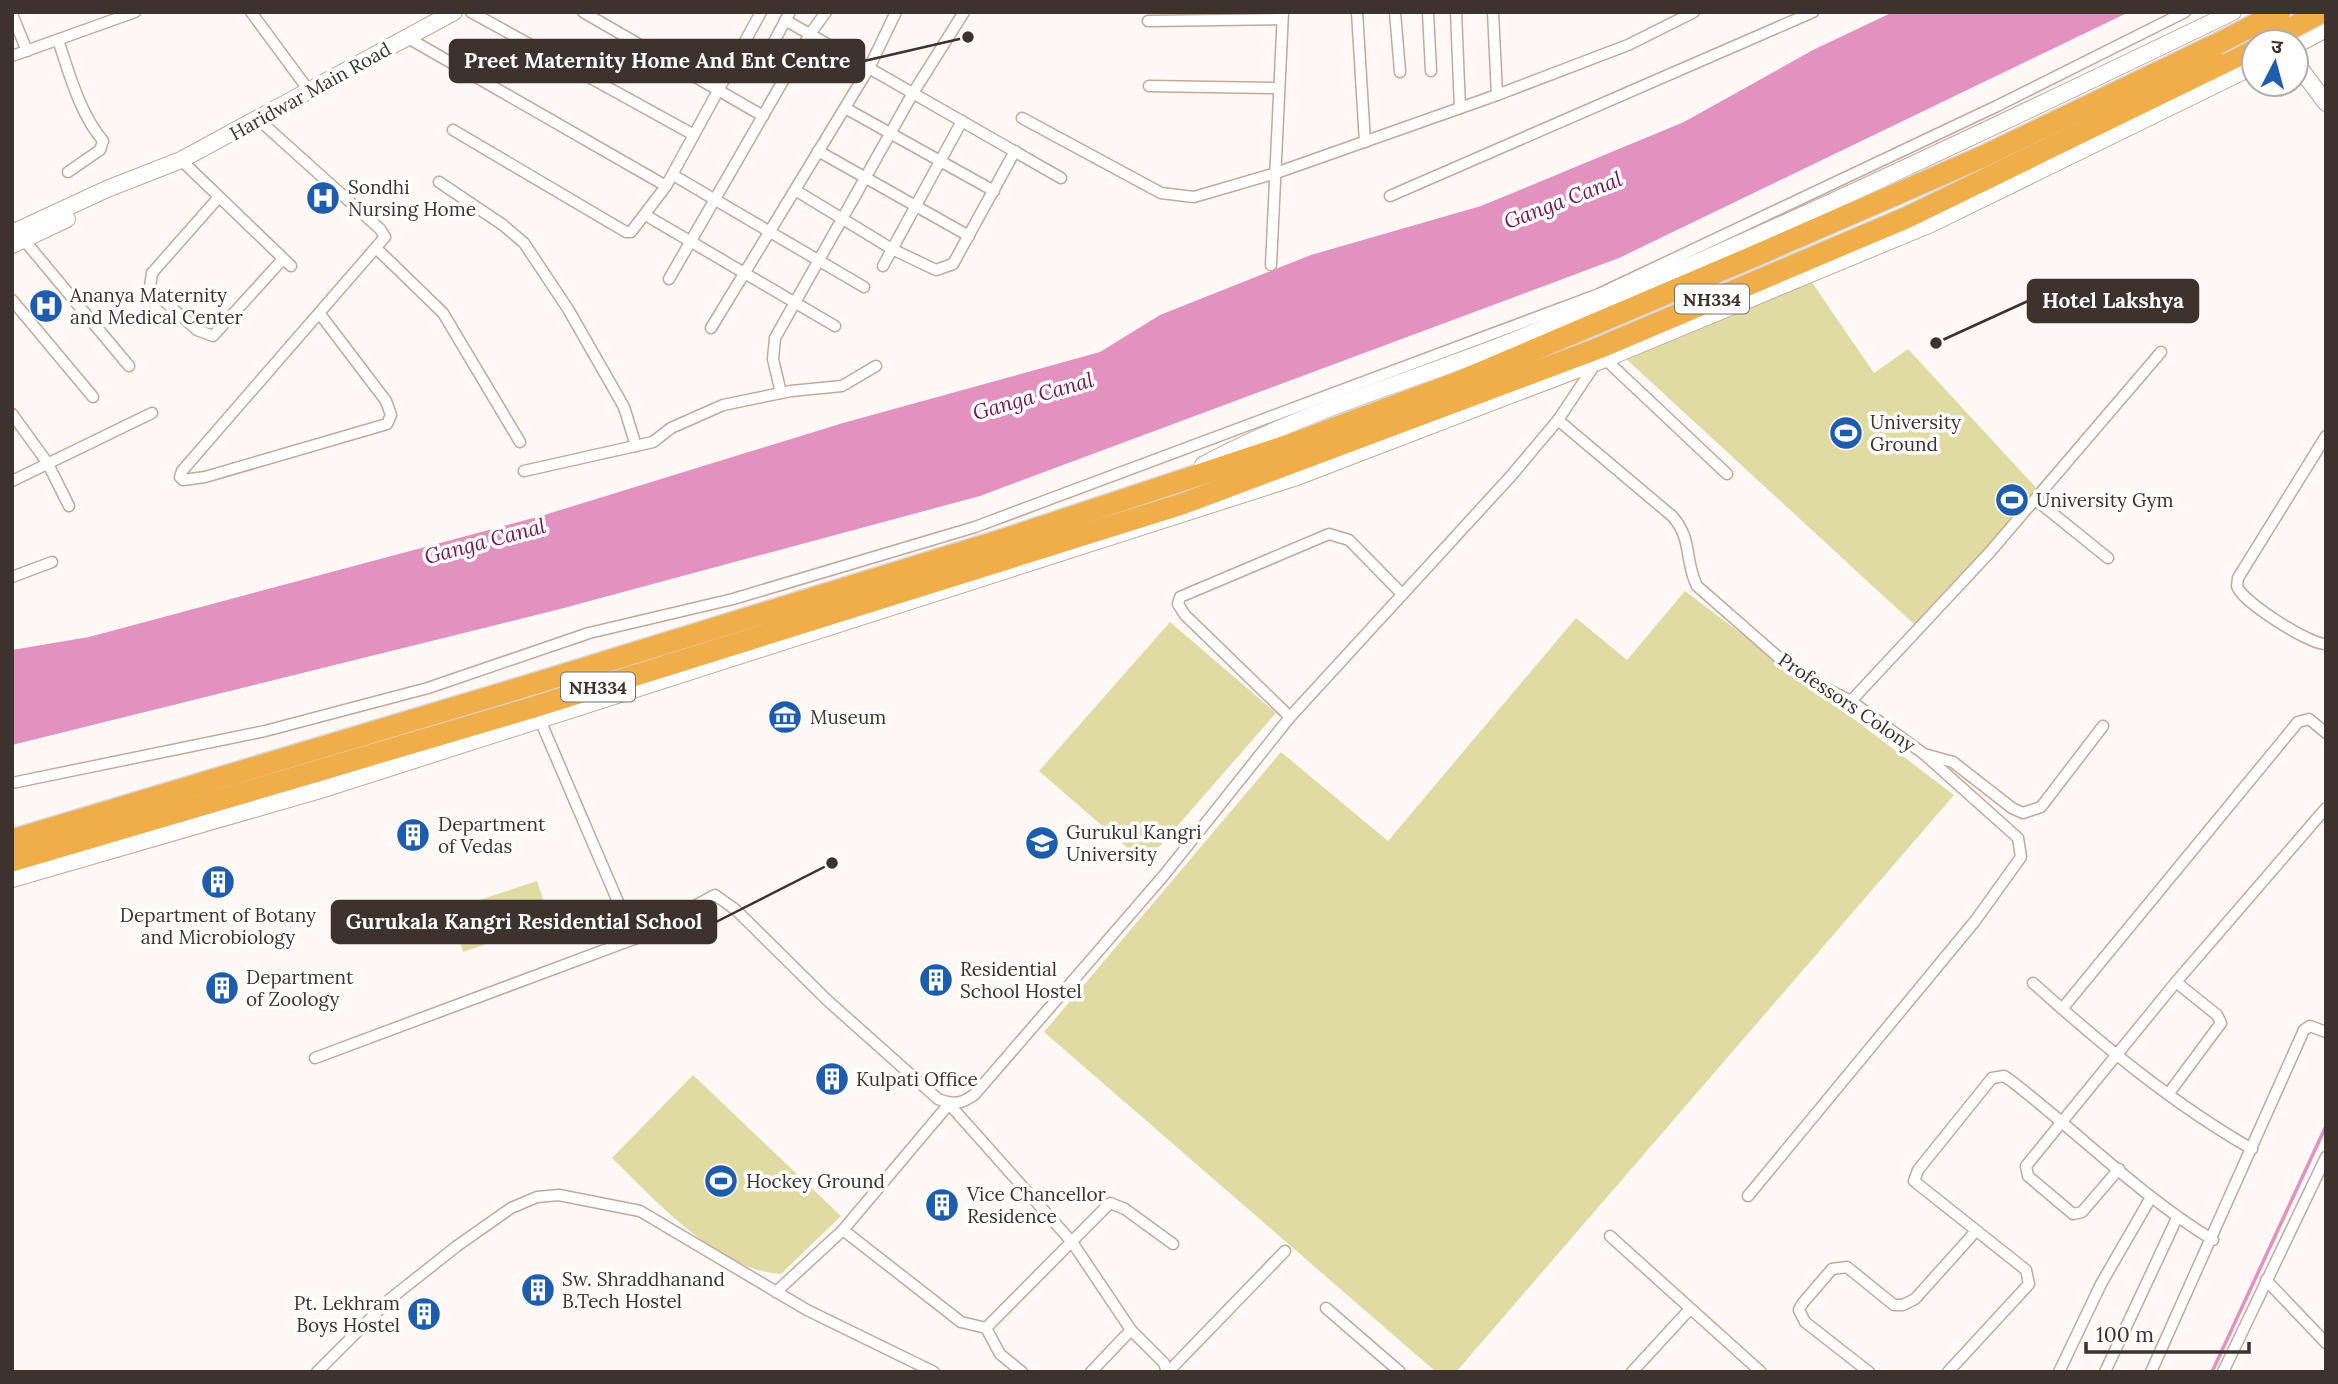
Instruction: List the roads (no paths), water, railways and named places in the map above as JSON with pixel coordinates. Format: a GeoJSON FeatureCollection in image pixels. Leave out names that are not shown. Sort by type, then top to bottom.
{"type":"FeatureCollection","features":[{"type":"Feature","properties":{"kind":"highway","name":"NH334"},"geometry":{"type":"LineString","coordinates":[[12,861],[534,707],[1182,504],[1599,348],[1909,217],[2223,52],[2280,12]]}},
{"type":"Feature","properties":{"kind":"highway"},"geometry":{"type":"LineString","coordinates":[[2292,28],[2322,12]]}},
{"type":"Feature","properties":{"kind":"highway","name":"NH334"},"geometry":{"type":"LineString","coordinates":[[12,840],[544,681],[1165,488],[1461,381],[2223,52],[2240,50]]}},
{"type":"Feature","properties":{"kind":"street"},"geometry":{"type":"LineString","coordinates":[[12,56],[135,12]]}},
{"type":"Feature","properties":{"kind":"street"},"geometry":{"type":"LineString","coordinates":[[251,12],[310,92]]}},
{"type":"Feature","properties":{"kind":"street","name":"Haridwar Main Road"},"geometry":{"type":"LineString","coordinates":[[16,239],[107,189],[181,160],[259,120],[454,12]]}},
{"type":"Feature","properties":{"kind":"street"},"geometry":{"type":"LineString","coordinates":[[471,12],[694,135]]}},
{"type":"Feature","properties":{"kind":"street"},"geometry":{"type":"LineString","coordinates":[[583,12],[763,116]]}},
{"type":"Feature","properties":{"kind":"street"},"geometry":{"type":"LineString","coordinates":[[453,130],[626,232],[634,230],[673,175],[761,12]]}},
{"type":"Feature","properties":{"kind":"street"},"geometry":{"type":"LineString","coordinates":[[669,279],[810,34],[826,12]]}},
{"type":"Feature","properties":{"kind":"street"},"geometry":{"type":"LineString","coordinates":[[711,328],[869,68],[896,12]]}},
{"type":"Feature","properties":{"kind":"street"},"geometry":{"type":"LineString","coordinates":[[781,393],[773,359],[775,338],[913,93],[964,12]]}},
{"type":"Feature","properties":{"kind":"street"},"geometry":{"type":"LineString","coordinates":[[1357,12],[1365,142]]}},
{"type":"Feature","properties":{"kind":"street"},"geometry":{"type":"LineString","coordinates":[[1395,12],[1400,72]]}},
{"type":"Feature","properties":{"kind":"street"},"geometry":{"type":"LineString","coordinates":[[1428,12],[1431,71]]}},
{"type":"Feature","properties":{"kind":"street"},"geometry":{"type":"LineString","coordinates":[[1456,12],[1460,108]]}},
{"type":"Feature","properties":{"kind":"street"},"geometry":{"type":"LineString","coordinates":[[1493,12],[1497,95]]}},
{"type":"Feature","properties":{"kind":"street"},"geometry":{"type":"LineString","coordinates":[[1022,118],[1161,193],[1178,197],[1206,195],[1497,95],[1628,45],[1694,12]]}},
{"type":"Feature","properties":{"kind":"street"},"geometry":{"type":"LineString","coordinates":[[1390,195],[1813,12]]}},
{"type":"Feature","properties":{"kind":"street"},"geometry":{"type":"LineString","coordinates":[[12,783],[302,721],[428,688],[589,633],[733,599],[975,527],[1599,294],[1984,112],[2185,12]]}},
{"type":"Feature","properties":{"kind":"street"},"geometry":{"type":"LineString","coordinates":[[1165,488],[1206,463],[1273,432],[1547,328],[1874,185],[2233,12]]}},
{"type":"Feature","properties":{"kind":"street"},"geometry":{"type":"LineString","coordinates":[[2269,12],[2277,28]]}},
{"type":"Feature","properties":{"kind":"street"},"geometry":{"type":"LineString","coordinates":[[12,14],[27,51]]}},
{"type":"Feature","properties":{"kind":"street"},"geometry":{"type":"LineString","coordinates":[[762,64],[788,16],[810,34],[1061,177]]}},
{"type":"Feature","properties":{"kind":"street"},"geometry":{"type":"LineString","coordinates":[[1148,21],[1282,16],[1271,265]]}},
{"type":"Feature","properties":{"kind":"street"},"geometry":{"type":"LineString","coordinates":[[2310,38],[2326,29]]}},
{"type":"Feature","properties":{"kind":"street"},"geometry":{"type":"LineString","coordinates":[[408,38],[666,186]]}},
{"type":"Feature","properties":{"kind":"street"},"geometry":{"type":"LineString","coordinates":[[58,40],[79,103],[88,122],[103,142],[100,150],[68,172]]}},
{"type":"Feature","properties":{"kind":"street"},"geometry":{"type":"LineString","coordinates":[[12,879],[327,788],[1294,478],[1601,361],[1931,224],[2240,73]]}},
{"type":"Feature","properties":{"kind":"street"},"geometry":{"type":"LineString","coordinates":[[2310,82],[2326,103]]}},
{"type":"Feature","properties":{"kind":"street"},"geometry":{"type":"LineString","coordinates":[[1149,86],[1278,88]]}},
{"type":"Feature","properties":{"kind":"street"},"geometry":{"type":"LineString","coordinates":[[845,108],[993,191]]}},
{"type":"Feature","properties":{"kind":"street"},"geometry":{"type":"LineString","coordinates":[[259,120],[384,234],[384,240],[182,471],[180,477],[183,480],[205,477],[387,424],[391,415],[386,401],[320,314]]}},
{"type":"Feature","properties":{"kind":"street"},"geometry":{"type":"LineString","coordinates":[[883,266],[962,121]]}},
{"type":"Feature","properties":{"kind":"street"},"geometry":{"type":"LineString","coordinates":[[818,151],[969,236]]}},
{"type":"Feature","properties":{"kind":"street"},"geometry":{"type":"LineString","coordinates":[[795,190],[892,249],[936,270],[953,264],[1015,151]]}},
{"type":"Feature","properties":{"kind":"street"},"geometry":{"type":"LineString","coordinates":[[181,160],[287,262],[213,336],[197,330],[150,287],[152,273],[219,197]]}},
{"type":"Feature","properties":{"kind":"street"},"geometry":{"type":"LineString","coordinates":[[673,175],[864,288]]}},
{"type":"Feature","properties":{"kind":"street"},"geometry":{"type":"LineString","coordinates":[[439,182],[503,225],[524,243],[568,309],[624,407],[636,446]]}},
{"type":"Feature","properties":{"kind":"street"},"geometry":{"type":"LineString","coordinates":[[646,216],[835,326]]}},
{"type":"Feature","properties":{"kind":"street"},"geometry":{"type":"LineString","coordinates":[[16,239],[128,366]]}},
{"type":"Feature","properties":{"kind":"street"},"geometry":{"type":"LineString","coordinates":[[377,249],[443,313],[520,442]]}},
{"type":"Feature","properties":{"kind":"street"},"geometry":{"type":"LineString","coordinates":[[12,300],[93,397]]}},
{"type":"Feature","properties":{"kind":"street"},"geometry":{"type":"LineString","coordinates":[[1851,701],[2036,500],[2161,352]]}},
{"type":"Feature","properties":{"kind":"street"},"geometry":{"type":"LineString","coordinates":[[776,1292],[844,1230],[949,1104],[963,1102],[975,1094],[1166,874],[1290,717],[1511,476],[1558,420],[1601,361]]}},
{"type":"Feature","properties":{"kind":"street"},"geometry":{"type":"LineString","coordinates":[[1601,361],[1727,474]]}},
{"type":"Feature","properties":{"kind":"street"},"geometry":{"type":"LineString","coordinates":[[524,471],[653,442],[671,428],[723,405],[781,393],[842,386],[876,366]]}},
{"type":"Feature","properties":{"kind":"street"},"geometry":{"type":"LineString","coordinates":[[12,481],[152,413]]}},
{"type":"Feature","properties":{"kind":"street"},"geometry":{"type":"LineString","coordinates":[[12,414],[17,428],[47,462],[69,506]]}},
{"type":"Feature","properties":{"kind":"street","name":"Professors Colony"},"geometry":{"type":"LineString","coordinates":[[1558,420],[1679,524],[1687,540],[1692,576],[1701,590],[1797,671],[1851,701],[1924,754],[1953,762],[2012,808],[2023,813],[2033,812],[2041,807],[2103,726]]}},
{"type":"Feature","properties":{"kind":"street"},"geometry":{"type":"LineString","coordinates":[[2325,439],[2238,579],[2237,586],[2246,599],[2312,642],[2326,644]]}},
{"type":"Feature","properties":{"kind":"street"},"geometry":{"type":"LineString","coordinates":[[2036,500],[2108,558]]}},
{"type":"Feature","properties":{"kind":"street"},"geometry":{"type":"LineString","coordinates":[[1290,717],[1185,615],[1179,608],[1180,597],[1317,536],[1329,534],[1349,540],[1401,593]]}},
{"type":"Feature","properties":{"kind":"street"},"geometry":{"type":"LineString","coordinates":[[12,577],[52,562]]}},
{"type":"Feature","properties":{"kind":"street"},"geometry":{"type":"LineString","coordinates":[[2062,1009],[2298,722],[2309,719],[2326,733]]}},
{"type":"Feature","properties":{"kind":"street"},"geometry":{"type":"LineString","coordinates":[[540,720],[634,939]]}},
{"type":"Feature","properties":{"kind":"street"},"geometry":{"type":"LineString","coordinates":[[1748,1196],[1975,921],[2021,857],[2018,838],[1924,754]]}},
{"type":"Feature","properties":{"kind":"street"},"geometry":{"type":"LineString","coordinates":[[2119,1169],[2082,1212],[2068,1212],[2026,1171],[2029,1161],[2176,982],[2326,808]]}},
{"type":"Feature","properties":{"kind":"street"},"geometry":{"type":"LineString","coordinates":[[315,1058],[634,939],[715,895],[736,910],[827,1000],[929,1091],[949,1104],[1072,1242],[1131,1331],[1164,1363],[1167,1372],[1285,1251]]}},
{"type":"Feature","properties":{"kind":"street"},"geometry":{"type":"LineString","coordinates":[[2169,1093],[2221,1023],[2217,1015],[2176,982]]}},
{"type":"Feature","properties":{"kind":"street"},"geometry":{"type":"LineString","coordinates":[[2033,983],[2117,1055],[2216,1129],[2252,1149]]}},
{"type":"Feature","properties":{"kind":"street"},"geometry":{"type":"LineString","coordinates":[[2151,1372],[2213,1240],[2304,1030],[2310,1026],[2326,1032]]}},
{"type":"Feature","properties":{"kind":"street"},"geometry":{"type":"LineString","coordinates":[[1948,1372],[2029,1284],[2026,1270],[1918,1187],[1914,1181],[1918,1170],[1992,1078],[1998,1076],[2011,1080],[2064,1121],[2150,1199],[2213,1240]]}},
{"type":"Feature","properties":{"kind":"street"},"geometry":{"type":"LineString","coordinates":[[2222,1372],[2326,1157]]}},
{"type":"Feature","properties":{"kind":"street"},"geometry":{"type":"LineString","coordinates":[[317,1372],[390,1299],[457,1246],[511,1208],[537,1197],[559,1195],[640,1211],[807,1310],[916,1368],[934,1372]]}},
{"type":"Feature","properties":{"kind":"street"},"geometry":{"type":"LineString","coordinates":[[2059,1372],[2101,1284],[2150,1199]]}},
{"type":"Feature","properties":{"kind":"street"},"geometry":{"type":"LineString","coordinates":[[986,1328],[1103,1209],[1114,1203],[1172,1244]]}},
{"type":"Feature","properties":{"kind":"street"},"geometry":{"type":"LineString","coordinates":[[2105,1372],[2177,1218]]}},
{"type":"Feature","properties":{"kind":"street"},"geometry":{"type":"LineString","coordinates":[[844,1230],[961,1322],[986,1328],[1000,1354],[1022,1372]]}},
{"type":"Feature","properties":{"kind":"street"},"geometry":{"type":"LineString","coordinates":[[1863,1370],[1801,1317],[1799,1310],[1809,1295],[1832,1269],[1839,1266],[1851,1270],[1894,1305],[1903,1305],[1914,1299],[1975,1232]]}},
{"type":"Feature","properties":{"kind":"street"},"geometry":{"type":"LineString","coordinates":[[1610,1236],[1761,1372]]}},
{"type":"Feature","properties":{"kind":"street"},"geometry":{"type":"LineString","coordinates":[[2266,1280],[2326,1343]]}},
{"type":"Feature","properties":{"kind":"street"},"geometry":{"type":"LineString","coordinates":[[1326,1308],[1401,1372]]}},
{"type":"Feature","properties":{"kind":"street"},"geometry":{"type":"LineString","coordinates":[[1632,1372],[1690,1308]]}},
{"type":"Feature","properties":{"kind":"street"},"geometry":{"type":"LineString","coordinates":[[1091,1372],[1131,1331]]}},
{"type":"Feature","properties":{"kind":"water","name":"Ganga Canal"},"geometry":{"type":"Polygon","coordinates":[[[1893,12],[2129,12],[1619,258],[980,496],[560,609],[12,745],[12,650],[89,637],[541,516],[843,423],[1100,352],[1160,315],[1311,255],[1481,206],[1684,122],[1813,50],[1893,12]]]}},
{"type":"Feature","properties":{"kind":"waterway"},"geometry":{"type":"LineString","coordinates":[[2212,1372],[2326,1126]]}},
{"type":"Feature","properties":{"kind":"place","name":"Preet Maternity Home And Ent Centre"},"geometry":{"type":"Point","coordinates":[968,37]}},
{"type":"Feature","properties":{"kind":"place","name":"Sondhi Nursing Home"},"geometry":{"type":"Point","coordinates":[323,198]}},
{"type":"Feature","properties":{"kind":"place","name":"Ananya Maternity and Medical Center"},"geometry":{"type":"Point","coordinates":[46,306]}},
{"type":"Feature","properties":{"kind":"place","name":"Hotel Lakshya"},"geometry":{"type":"Point","coordinates":[1936,343]}},
{"type":"Feature","properties":{"kind":"place","name":"University Ground"},"geometry":{"type":"Point","coordinates":[1846,433]}},
{"type":"Feature","properties":{"kind":"place","name":"University Gym"},"geometry":{"type":"Point","coordinates":[2012,500]}},
{"type":"Feature","properties":{"kind":"place","name":"Museum"},"geometry":{"type":"Point","coordinates":[785,717]}},
{"type":"Feature","properties":{"kind":"place","name":"Department of Vedas"},"geometry":{"type":"Point","coordinates":[413,835]}},
{"type":"Feature","properties":{"kind":"place","name":"Gurukul Kangri University"},"geometry":{"type":"Point","coordinates":[1042,843]}},
{"type":"Feature","properties":{"kind":"place","name":"Gurukala Kangri Residential School"},"geometry":{"type":"Point","coordinates":[832,863]}},
{"type":"Feature","properties":{"kind":"place","name":"Department of Botany and Microbiology"},"geometry":{"type":"Point","coordinates":[218,882]}},
{"type":"Feature","properties":{"kind":"place","name":"Residential School Hostel"},"geometry":{"type":"Point","coordinates":[936,980]}},
{"type":"Feature","properties":{"kind":"place","name":"Department of Zoology"},"geometry":{"type":"Point","coordinates":[222,988]}},
{"type":"Feature","properties":{"kind":"place","name":"Kulpati Office"},"geometry":{"type":"Point","coordinates":[832,1079]}},
{"type":"Feature","properties":{"kind":"place","name":"Hockey Ground"},"geometry":{"type":"Point","coordinates":[721,1181]}},
{"type":"Feature","properties":{"kind":"place","name":"Vice Chancellor Residence"},"geometry":{"type":"Point","coordinates":[942,1205]}},
{"type":"Feature","properties":{"kind":"place","name":"Sw. Shraddhanand B.Tech Hostel"},"geometry":{"type":"Point","coordinates":[538,1290]}},
{"type":"Feature","properties":{"kind":"place","name":"Pt. Lekhram Boys Hostel"},"geometry":{"type":"Point","coordinates":[424,1314]}}]}
